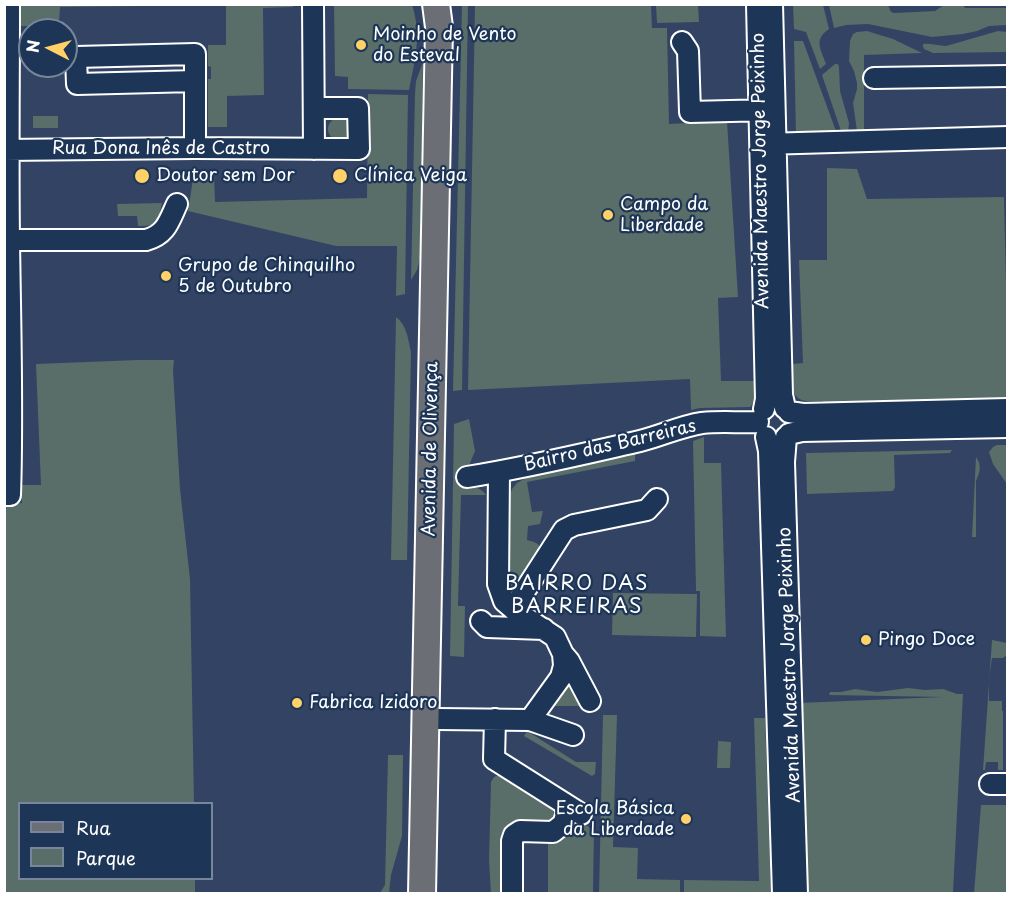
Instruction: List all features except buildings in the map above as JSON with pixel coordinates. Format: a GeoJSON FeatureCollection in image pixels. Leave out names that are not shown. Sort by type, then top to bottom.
{"type":"FeatureCollection","features":[{"type":"Feature","properties":{"kind":"main road","name":"Avenida de Olivença"},"geometry":{"type":"LineString","coordinates":[[422,894],[439,27],[436,4]]}},
{"type":"Feature","properties":{"kind":"main road","name":"Avenida de Olivença"},"geometry":{"type":"LineString","coordinates":[[434,894],[452,4]]}},
{"type":"Feature","properties":{"kind":"street"},"geometry":{"type":"LineString","coordinates":[[7,495],[6,150],[9,4]]}},
{"type":"Feature","properties":{"kind":"street"},"geometry":{"type":"LineString","coordinates":[[314,4],[314,149]]}},
{"type":"Feature","properties":{"kind":"street","name":"Avenida Maestro Jorge Peixinho"},"geometry":{"type":"LineString","coordinates":[[757,4],[767,111],[782,395],[787,410]]}},
{"type":"Feature","properties":{"kind":"street","name":"Avenida Maestro Jorge Peixinho"},"geometry":{"type":"LineString","coordinates":[[767,111],[772,4]]}},
{"type":"Feature","properties":{"kind":"street"},"geometry":{"type":"LineString","coordinates":[[682,42],[688,51],[690,112],[767,111]]}},
{"type":"Feature","properties":{"kind":"street"},"geometry":{"type":"LineString","coordinates":[[195,81],[77,84],[76,57],[195,54],[195,81],[195,148]]}},
{"type":"Feature","properties":{"kind":"street"},"geometry":{"type":"LineString","coordinates":[[874,78],[1008,76]]}},
{"type":"Feature","properties":{"kind":"street","name":"Rua Dona Inês de Castro"},"geometry":{"type":"LineString","coordinates":[[6,150],[359,149],[358,108],[314,108]]}},
{"type":"Feature","properties":{"kind":"street"},"geometry":{"type":"LineString","coordinates":[[768,143],[1008,137]]}},
{"type":"Feature","properties":{"kind":"street","name":"Avenida Maestro Jorge Peixinho"},"geometry":{"type":"LineString","coordinates":[[768,143],[766,399],[763,423],[769,451],[783,894]]}},
{"type":"Feature","properties":{"kind":"street"},"geometry":{"type":"LineString","coordinates":[[7,240],[146,240],[160,234],[166,228],[177,204]]}},
{"type":"Feature","properties":{"kind":"street"},"geometry":{"type":"LineString","coordinates":[[1008,409],[803,414],[774,405],[763,423],[774,440],[802,431],[1008,427]]}},
{"type":"Feature","properties":{"kind":"street"},"geometry":{"type":"LineString","coordinates":[[787,410],[793,420],[791,430],[787,435]]}},
{"type":"Feature","properties":{"kind":"street","name":"Bairro das Barreiras"},"geometry":{"type":"LineString","coordinates":[[467,477],[645,440],[704,423],[763,423]]}},
{"type":"Feature","properties":{"kind":"street","name":"Avenida Maestro Jorge Peixinho"},"geometry":{"type":"LineString","coordinates":[[787,435],[784,462],[797,894]]}},
{"type":"Feature","properties":{"kind":"street","name":"Bairro das Barreiras"},"geometry":{"type":"LineString","coordinates":[[499,472],[498,584],[504,601],[555,637],[590,701]]}},
{"type":"Feature","properties":{"kind":"street"},"geometry":{"type":"LineString","coordinates":[[513,609],[564,531],[574,525],[647,510],[657,499]]}},
{"type":"Feature","properties":{"kind":"street"},"geometry":{"type":"LineString","coordinates":[[481,621],[487,627],[544,629]]}},
{"type":"Feature","properties":{"kind":"street"},"geometry":{"type":"LineString","coordinates":[[530,720],[561,677],[564,666],[563,654]]}},
{"type":"Feature","properties":{"kind":"street"},"geometry":{"type":"LineString","coordinates":[[438,719],[530,720],[573,735]]}},
{"type":"Feature","properties":{"kind":"street"},"geometry":{"type":"LineString","coordinates":[[495,719],[494,759],[581,814]]}},
{"type":"Feature","properties":{"kind":"street"},"geometry":{"type":"LineString","coordinates":[[512,894],[514,835],[520,831],[553,832],[563,824],[567,813],[564,804]]}},
{"type":"Feature","properties":{"kind":"green space"},"geometry":{"type":"Polygon","coordinates":[[[293,4],[293,7],[263,8],[264,95],[227,96],[227,127],[208,127],[208,79],[211,79],[211,67],[208,66],[208,45],[226,45],[226,5],[60,7],[59,18],[18,18],[17,26],[16,5],[293,4]]]}},
{"type":"Feature","properties":{"kind":"green space"},"geometry":{"type":"Polygon","coordinates":[[[468,4],[462,390],[453,391],[462,5],[468,4]]]}},
{"type":"Feature","properties":{"kind":"green space"},"geometry":{"type":"Polygon","coordinates":[[[334,5],[412,5],[417,37],[409,90],[348,89],[348,77],[335,76],[334,5]]]}},
{"type":"Feature","properties":{"kind":"green space","name":"Campo da Liberdade"},"geometry":{"type":"Polygon","coordinates":[[[475,5],[651,5],[652,28],[667,28],[669,124],[727,121],[738,297],[718,298],[721,381],[754,381],[754,398],[750,407],[691,410],[690,379],[468,390],[475,5]]]}},
{"type":"Feature","properties":{"kind":"green space"},"geometry":{"type":"Polygon","coordinates":[[[656,5],[698,5],[699,22],[657,23],[656,5]]]}},
{"type":"Feature","properties":{"kind":"green space"},"geometry":{"type":"Polygon","coordinates":[[[793,5],[823,5],[829,29],[820,41],[826,64],[820,69],[806,32],[794,29],[793,5]]]}},
{"type":"Feature","properties":{"kind":"green space"},"geometry":{"type":"Polygon","coordinates":[[[829,5],[888,5],[894,13],[935,11],[944,5],[963,5],[965,8],[1007,8],[1007,25],[989,26],[963,34],[932,37],[868,24],[834,28],[829,5]]]}},
{"type":"Feature","properties":{"kind":"green space"},"geometry":{"type":"Polygon","coordinates":[[[867,31],[893,39],[922,53],[864,55],[864,131],[857,131],[853,103],[857,83],[849,61],[850,41],[853,34],[867,31]]]}},
{"type":"Feature","properties":{"kind":"green space"},"geometry":{"type":"Polygon","coordinates":[[[998,31],[1007,32],[1007,52],[933,53],[924,49],[923,46],[926,44],[946,46],[998,31]]]}},
{"type":"Feature","properties":{"kind":"green space"},"geometry":{"type":"Polygon","coordinates":[[[794,41],[803,41],[836,131],[835,134],[796,135],[794,41]]]}},
{"type":"Feature","properties":{"kind":"green space"},"geometry":{"type":"Polygon","coordinates":[[[423,62],[420,258],[411,280],[415,93],[416,81],[423,62]]]}},
{"type":"Feature","properties":{"kind":"green space"},"geometry":{"type":"Polygon","coordinates":[[[835,64],[839,67],[840,91],[849,123],[848,134],[842,134],[822,75],[835,64]]]}},
{"type":"Feature","properties":{"kind":"green space"},"geometry":{"type":"Polygon","coordinates":[[[368,94],[408,95],[405,294],[396,296],[397,246],[336,246],[188,211],[194,173],[214,173],[215,202],[367,198],[368,94]]]}},
{"type":"Feature","properties":{"kind":"green space"},"geometry":{"type":"Polygon","coordinates":[[[33,116],[58,116],[58,128],[33,128],[33,116]]]}},
{"type":"Feature","properties":{"kind":"green space"},"geometry":{"type":"Polygon","coordinates":[[[339,118],[347,121],[350,129],[347,137],[339,140],[331,137],[328,129],[331,121],[339,118]]]}},
{"type":"Feature","properties":{"kind":"green space"},"geometry":{"type":"Polygon","coordinates":[[[827,168],[857,169],[867,199],[1004,197],[1006,285],[1008,286],[1007,402],[823,406],[823,401],[805,401],[795,395],[793,364],[803,363],[799,260],[827,260],[827,168]]]}},
{"type":"Feature","properties":{"kind":"green space"},"geometry":{"type":"Polygon","coordinates":[[[162,203],[157,222],[151,225],[138,226],[137,216],[118,216],[117,204],[162,203]]]}},
{"type":"Feature","properties":{"kind":"green space"},"geometry":{"type":"Polygon","coordinates":[[[396,317],[405,328],[411,352],[407,560],[391,560],[396,317]]]}},
{"type":"Feature","properties":{"kind":"green space"},"geometry":{"type":"Polygon","coordinates":[[[174,360],[180,489],[190,579],[194,802],[18,802],[18,880],[195,880],[195,893],[5,893],[4,505],[22,503],[21,485],[41,485],[36,364],[174,360]]]}},
{"type":"Feature","properties":{"kind":"green space"},"geometry":{"type":"Polygon","coordinates":[[[469,419],[475,451],[468,468],[459,470],[461,486],[478,488],[486,495],[461,495],[458,606],[465,606],[464,657],[450,656],[454,424],[469,419]]]}},
{"type":"Feature","properties":{"kind":"green space"},"geometry":{"type":"Polygon","coordinates":[[[704,437],[704,463],[721,463],[726,637],[700,636],[700,591],[696,591],[693,441],[704,437]]]}},
{"type":"Feature","properties":{"kind":"green space"},"geometry":{"type":"Polygon","coordinates":[[[997,445],[1007,445],[1007,484],[993,464],[989,452],[997,445]]]}},
{"type":"Feature","properties":{"kind":"green space"},"geometry":{"type":"Polygon","coordinates":[[[952,450],[950,453],[894,455],[895,487],[893,491],[807,494],[806,453],[952,450]]]}},
{"type":"Feature","properties":{"kind":"green space"},"geometry":{"type":"Polygon","coordinates":[[[635,451],[635,461],[527,482],[532,512],[543,511],[540,524],[528,526],[527,540],[534,542],[541,549],[512,594],[505,580],[508,502],[512,489],[526,478],[525,473],[635,451]]]}},
{"type":"Feature","properties":{"kind":"green space"},"geometry":{"type":"Polygon","coordinates":[[[976,457],[980,469],[976,481],[976,537],[972,537],[976,457]]]}},
{"type":"Feature","properties":{"kind":"green space"},"geometry":{"type":"Polygon","coordinates":[[[613,593],[697,594],[696,637],[612,635],[613,593]]]}},
{"type":"Feature","properties":{"kind":"green space"},"geometry":{"type":"Polygon","coordinates":[[[992,640],[1007,643],[1007,655],[1003,658],[992,658],[990,675],[992,640]]]}},
{"type":"Feature","properties":{"kind":"green space"},"geometry":{"type":"Polygon","coordinates":[[[569,680],[583,706],[550,706],[569,680]]]}},
{"type":"Feature","properties":{"kind":"green space"},"geometry":{"type":"Polygon","coordinates":[[[989,683],[989,701],[1002,701],[1003,770],[998,770],[998,762],[986,762],[985,770],[983,770],[989,683]]]}},
{"type":"Feature","properties":{"kind":"green space"},"geometry":{"type":"Polygon","coordinates":[[[908,688],[943,689],[963,694],[953,893],[804,893],[798,703],[943,697],[829,695],[830,692],[855,689],[877,692],[908,688]]]}},
{"type":"Feature","properties":{"kind":"green space"},"geometry":{"type":"Polygon","coordinates":[[[603,715],[617,715],[613,847],[638,848],[637,879],[680,880],[680,893],[599,893],[603,715]]]}},
{"type":"Feature","properties":{"kind":"green space"},"geometry":{"type":"Polygon","coordinates":[[[754,718],[765,718],[771,893],[684,893],[684,880],[759,881],[754,718]]]}},
{"type":"Feature","properties":{"kind":"green space"},"geometry":{"type":"Polygon","coordinates":[[[527,731],[576,762],[596,762],[595,774],[592,776],[524,736],[527,731]]]}},
{"type":"Feature","properties":{"kind":"green space"},"geometry":{"type":"Polygon","coordinates":[[[718,741],[731,742],[730,768],[717,768],[718,741]]]}},
{"type":"Feature","properties":{"kind":"green space"},"geometry":{"type":"Polygon","coordinates":[[[388,755],[403,755],[402,836],[391,875],[389,893],[380,893],[385,885],[388,755]]]}},
{"type":"Feature","properties":{"kind":"green space"},"geometry":{"type":"Polygon","coordinates":[[[502,774],[558,810],[555,823],[501,846],[500,893],[491,894],[489,860],[491,782],[494,777],[502,774]]]}},
{"type":"Feature","properties":{"kind":"green space"},"geometry":{"type":"Polygon","coordinates":[[[981,805],[1007,805],[1007,893],[974,893],[981,805]]]}},
{"type":"Feature","properties":{"kind":"green space"},"geometry":{"type":"Polygon","coordinates":[[[576,819],[594,830],[593,893],[548,894],[548,836],[576,819]]]}},
{"type":"Feature","properties":{"kind":"place","name":"Moinho de Vento do Esteval"},"geometry":{"type":"Point","coordinates":[361,45]}},
{"type":"Feature","properties":{"kind":"place","name":"Doutor sem Dor"},"geometry":{"type":"Point","coordinates":[142,176]}},
{"type":"Feature","properties":{"kind":"place","name":"Clínica Veiga"},"geometry":{"type":"Point","coordinates":[340,176]}},
{"type":"Feature","properties":{"kind":"place","name":"Campo da Liberdade"},"geometry":{"type":"Point","coordinates":[608,215]}},
{"type":"Feature","properties":{"kind":"place","name":"Grupo de Chinquilho 5 de Outubro"},"geometry":{"type":"Point","coordinates":[166,276]}},
{"type":"Feature","properties":{"kind":"place","name":"Pingo Doce"},"geometry":{"type":"Point","coordinates":[866,640]}},
{"type":"Feature","properties":{"kind":"place","name":"Fabrica Izidoro"},"geometry":{"type":"Point","coordinates":[297,703]}},
{"type":"Feature","properties":{"kind":"place","name":"Escola Básica da Liberdade"},"geometry":{"type":"Point","coordinates":[686,819]}},
{"type":"Feature","properties":{"kind":"district","name":"BAIRRO DAS BARREIRAS"},"geometry":{"type":"Point","coordinates":[577,596]}}]}
